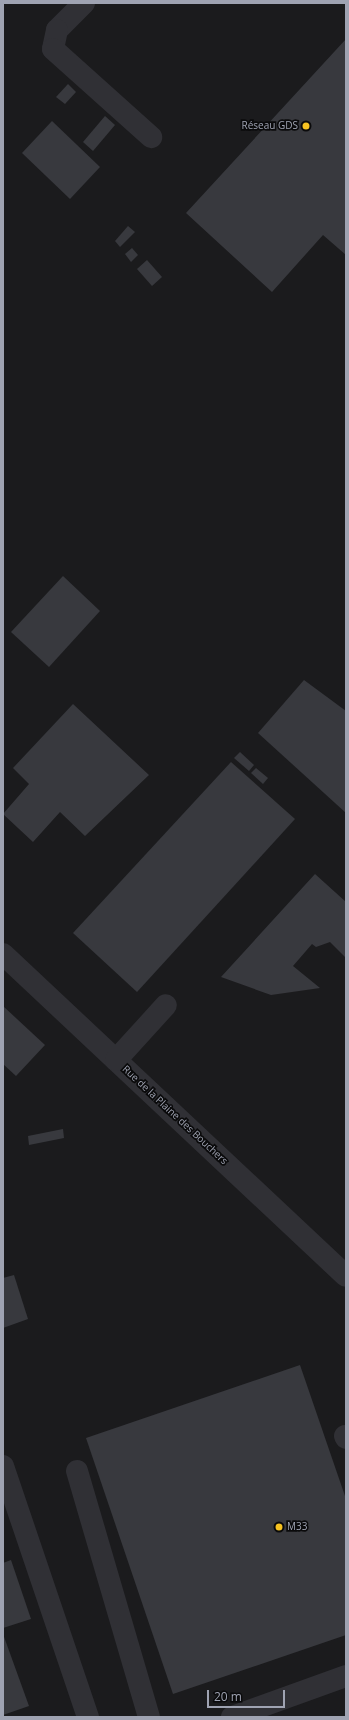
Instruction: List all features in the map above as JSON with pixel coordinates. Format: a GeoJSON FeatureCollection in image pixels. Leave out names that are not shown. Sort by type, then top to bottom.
{"type":"FeatureCollection","features":[{"type":"Feature","properties":{"kind":"street"},"geometry":{"type":"LineString","coordinates":[[84,3],[57,30],[53,49],[151,137]]}},
{"type":"Feature","properties":{"kind":"street","name":"Rue de la Plaine des Bouchers"},"geometry":{"type":"LineString","coordinates":[[3,954],[346,1276]]}},
{"type":"Feature","properties":{"kind":"street"},"geometry":{"type":"LineString","coordinates":[[116,1060],[166,1005]]}},
{"type":"Feature","properties":{"kind":"street"},"geometry":{"type":"LineString","coordinates":[[3,1466],[88,1717]]}},
{"type":"Feature","properties":{"kind":"street"},"geometry":{"type":"LineString","coordinates":[[77,1471],[149,1717]]}},
{"type":"Feature","properties":{"kind":"street"},"geometry":{"type":"LineString","coordinates":[[232,1717],[346,1676]]}},
{"type":"Feature","properties":{"kind":"shaded area"},"geometry":{"type":"Polygon","coordinates":[[[3,3],[346,3],[346,1717],[3,1717],[3,3]]]}},
{"type":"Feature","properties":{"kind":"building","name":"Réseau GDS"},"geometry":{"type":"Polygon","coordinates":[[[346,39],[346,255],[323,235],[272,292],[186,213],[346,39]]]}},
{"type":"Feature","properties":{"kind":"building"},"geometry":{"type":"Polygon","coordinates":[[[68,84],[76,92],[65,104],[56,97],[68,84]]]}},
{"type":"Feature","properties":{"kind":"building"},"geometry":{"type":"Polygon","coordinates":[[[105,116],[115,125],[93,151],[83,142],[105,116]]]}},
{"type":"Feature","properties":{"kind":"building"},"geometry":{"type":"Polygon","coordinates":[[[52,121],[100,167],[70,199],[22,153],[52,121]]]}},
{"type":"Feature","properties":{"kind":"building"},"geometry":{"type":"Polygon","coordinates":[[[128,226],[135,232],[120,247],[115,241],[128,226]]]}},
{"type":"Feature","properties":{"kind":"building"},"geometry":{"type":"Polygon","coordinates":[[[132,248],[138,255],[131,262],[125,254],[132,248]]]}},
{"type":"Feature","properties":{"kind":"building"},"geometry":{"type":"Polygon","coordinates":[[[147,260],[162,277],[152,286],[137,269],[147,260]]]}},
{"type":"Feature","properties":{"kind":"building"},"geometry":{"type":"Polygon","coordinates":[[[63,576],[100,611],[49,667],[11,632],[63,576]]]}},
{"type":"Feature","properties":{"kind":"building"},"geometry":{"type":"Polygon","coordinates":[[[304,680],[346,711],[346,813],[258,733],[304,680]]]}},
{"type":"Feature","properties":{"kind":"building"},"geometry":{"type":"Polygon","coordinates":[[[73,704],[149,775],[85,836],[60,812],[33,842],[3,814],[29,784],[13,768],[73,704]]]}},
{"type":"Feature","properties":{"kind":"building"},"geometry":{"type":"Polygon","coordinates":[[[240,752],[254,765],[249,771],[234,758],[240,752]]]}},
{"type":"Feature","properties":{"kind":"building"},"geometry":{"type":"Polygon","coordinates":[[[231,762],[295,819],[137,992],[73,933],[231,762]]]}},
{"type":"Feature","properties":{"kind":"building"},"geometry":{"type":"Polygon","coordinates":[[[256,768],[268,778],[263,784],[251,773],[256,768]]]}},
{"type":"Feature","properties":{"kind":"building"},"geometry":{"type":"Polygon","coordinates":[[[315,874],[346,902],[346,958],[330,942],[316,947],[312,944],[293,966],[320,988],[271,995],[221,977],[315,874]]]}},
{"type":"Feature","properties":{"kind":"building"},"geometry":{"type":"Polygon","coordinates":[[[3,1006],[45,1045],[16,1076],[3,1064],[3,1006]]]}},
{"type":"Feature","properties":{"kind":"building"},"geometry":{"type":"Polygon","coordinates":[[[63,1129],[64,1138],[29,1145],[28,1136],[63,1129]]]}},
{"type":"Feature","properties":{"kind":"building"},"geometry":{"type":"Polygon","coordinates":[[[14,1275],[28,1319],[3,1328],[3,1278],[14,1275]]]}},
{"type":"Feature","properties":{"kind":"building"},"geometry":{"type":"Polygon","coordinates":[[[300,1365],[346,1499],[346,1635],[173,1694],[86,1438],[300,1365]]]}},
{"type":"Feature","properties":{"kind":"building"},"geometry":{"type":"Polygon","coordinates":[[[11,1560],[31,1619],[3,1628],[3,1563],[11,1560]]]}},
{"type":"Feature","properties":{"kind":"building"},"geometry":{"type":"Polygon","coordinates":[[[3,1634],[29,1706],[3,1715],[3,1634]]]}},
{"type":"Feature","properties":{"kind":"place","name":"Réseau GDS"},"geometry":{"type":"Point","coordinates":[306,126]}},
{"type":"Feature","properties":{"kind":"place","name":"M33"},"geometry":{"type":"Point","coordinates":[279,1527]}}]}
